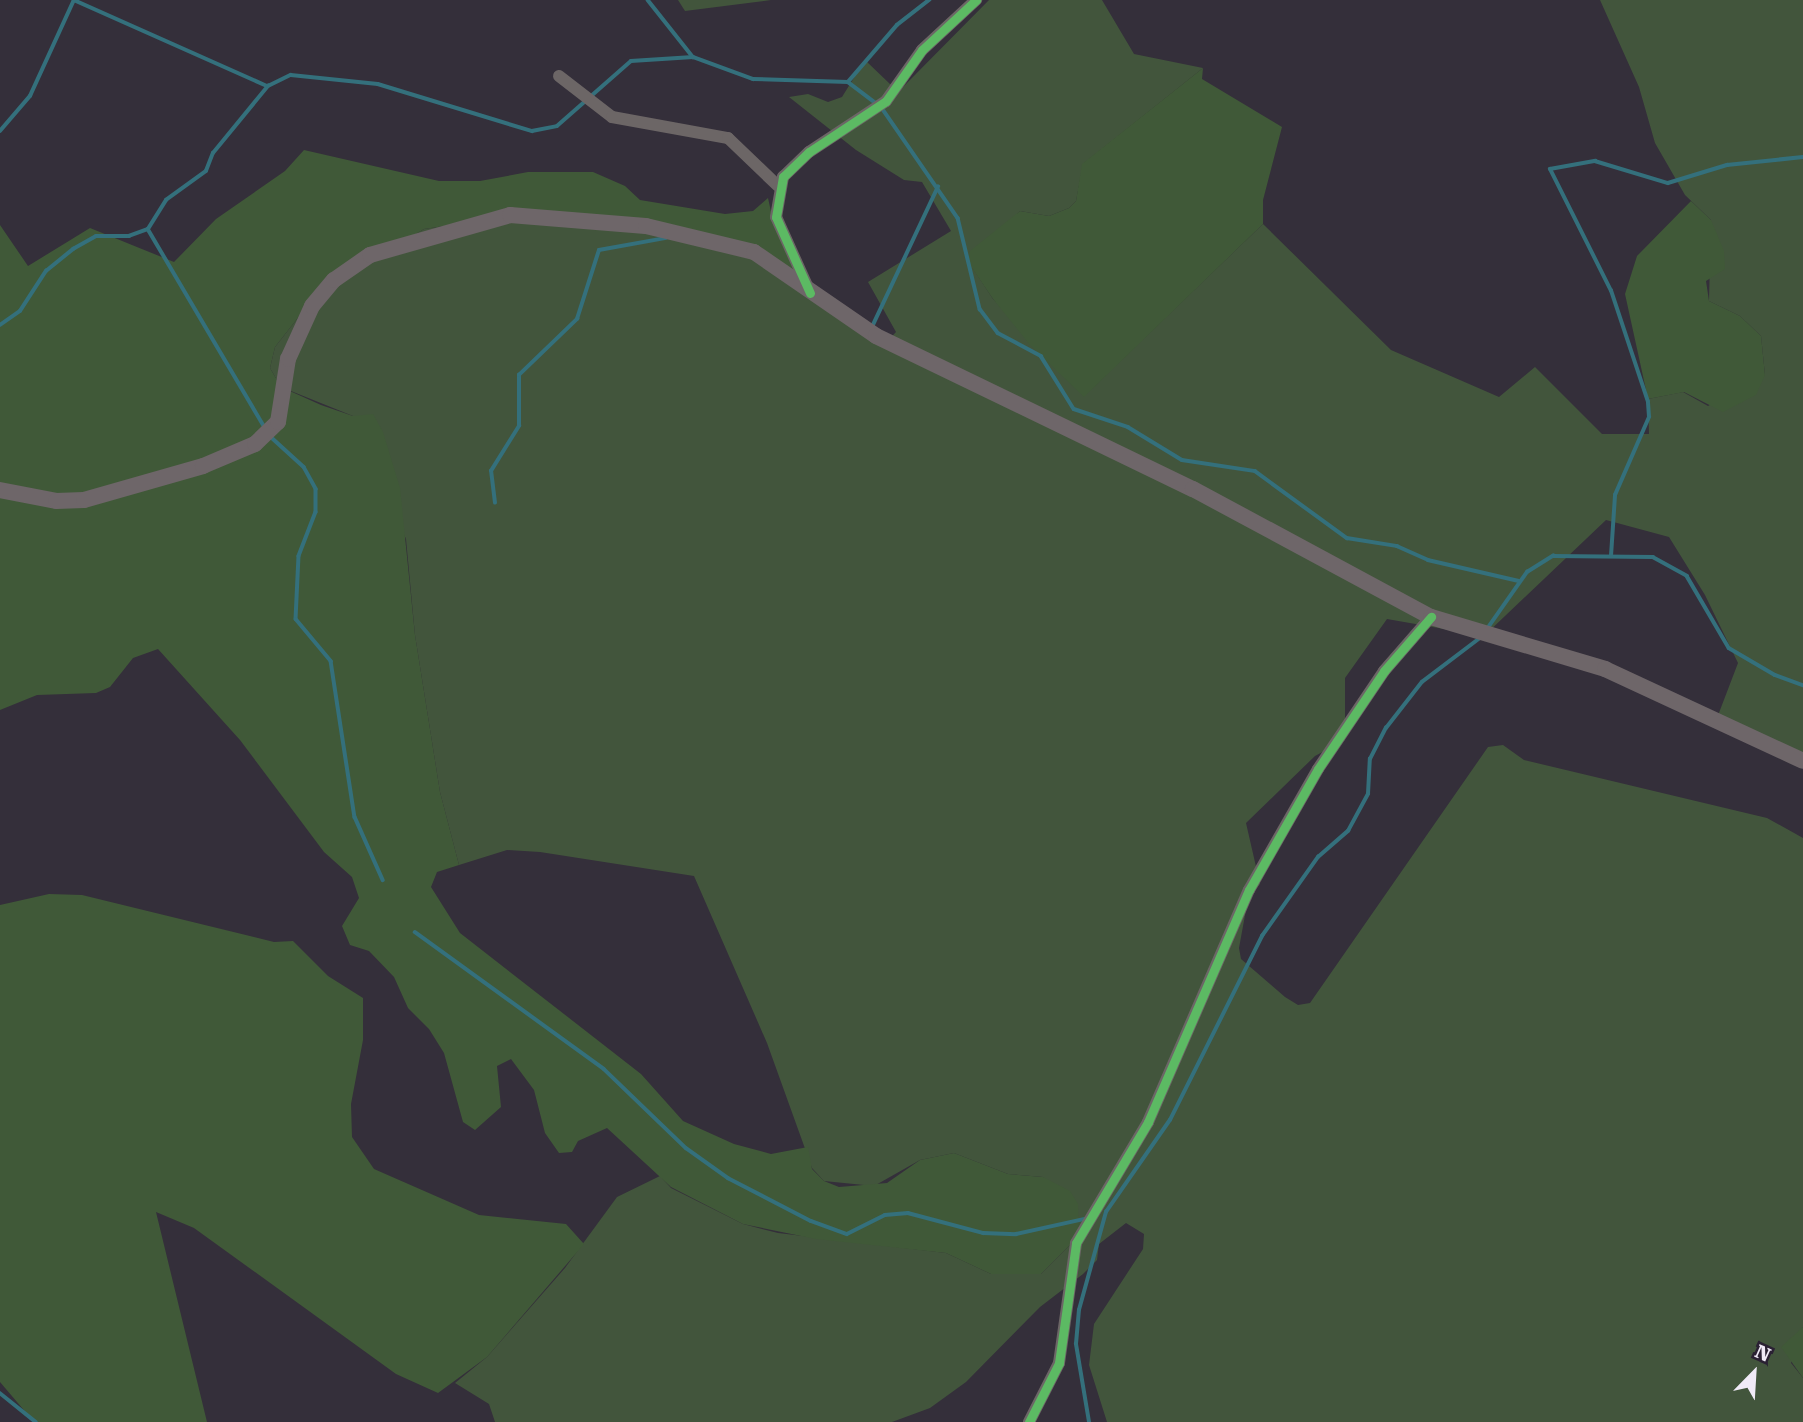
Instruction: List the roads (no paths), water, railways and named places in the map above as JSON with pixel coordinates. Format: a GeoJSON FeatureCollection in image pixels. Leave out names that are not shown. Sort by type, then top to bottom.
{"type":"FeatureCollection","features":[{"type":"Feature","properties":{"kind":"main road"},"geometry":{"type":"LineString","coordinates":[[0,490],[56,501],[84,500],[203,466],[255,444],[278,422],[293,346],[312,306],[334,280],[370,255],[492,217],[582,219],[726,242],[764,258],[810,293],[899,348],[1193,489],[1431,617],[1605,669],[1803,761]]}},
{"type":"Feature","properties":{"kind":"street"},"geometry":{"type":"LineString","coordinates":[[810,293],[776,217],[778,186],[809,152],[886,101],[922,50],[976,0]]}},
{"type":"Feature","properties":{"kind":"street"},"geometry":{"type":"LineString","coordinates":[[559,76],[612,117],[728,138],[778,186]]}},
{"type":"Feature","properties":{"kind":"street"},"geometry":{"type":"LineString","coordinates":[[1029,1422],[1059,1363],[1076,1243],[1154,1110],[1249,890],[1318,769],[1384,671],[1431,617]]}},
{"type":"Feature","properties":{"kind":"waterway"},"geometry":{"type":"LineString","coordinates":[[74,0],[267,86]]}},
{"type":"Feature","properties":{"kind":"waterway"},"geometry":{"type":"LineString","coordinates":[[0,131],[30,96],[74,0]]}},
{"type":"Feature","properties":{"kind":"waterway"},"geometry":{"type":"LineString","coordinates":[[648,0],[693,57]]}},
{"type":"Feature","properties":{"kind":"waterway"},"geometry":{"type":"LineString","coordinates":[[848,82],[897,25],[929,0]]}},
{"type":"Feature","properties":{"kind":"waterway"},"geometry":{"type":"LineString","coordinates":[[0,325],[20,311],[46,271],[73,249],[96,236],[129,236],[148,229],[166,200],[206,171],[213,153],[268,86],[291,75],[378,84],[532,131],[557,126],[631,61],[693,57],[753,79],[848,82],[876,103]]}},
{"type":"Feature","properties":{"kind":"waterway"},"geometry":{"type":"LineString","coordinates":[[882,108],[958,218],[980,309],[998,333],[1041,356],[1074,409],[1128,427],[1182,460],[1255,471],[1347,538],[1397,546],[1428,560],[1519,581]]}},
{"type":"Feature","properties":{"kind":"waterway"},"geometry":{"type":"LineString","coordinates":[[1611,556],[1615,495],[1649,417],[1648,402],[1611,291],[1550,169],[1595,161],[1668,183],[1727,165],[1803,157]]}},
{"type":"Feature","properties":{"kind":"waterway"},"geometry":{"type":"LineString","coordinates":[[872,327],[938,187]]}},
{"type":"Feature","properties":{"kind":"waterway"},"geometry":{"type":"LineString","coordinates":[[148,229],[266,429]]}},
{"type":"Feature","properties":{"kind":"waterway"},"geometry":{"type":"LineString","coordinates":[[495,503],[491,471],[519,426],[519,375],[577,319],[599,250],[666,238]]}},
{"type":"Feature","properties":{"kind":"waterway"},"geometry":{"type":"LineString","coordinates":[[270,436],[304,467],[316,489],[316,512],[299,556],[296,619],[331,661],[355,817],[383,880]]}},
{"type":"Feature","properties":{"kind":"waterway"},"geometry":{"type":"LineString","coordinates":[[1487,629],[1527,572],[1553,556],[1653,557],[1687,576],[1729,648],[1775,675],[1803,685]]}},
{"type":"Feature","properties":{"kind":"waterway"},"geometry":{"type":"LineString","coordinates":[[1089,1422],[1076,1344],[1079,1310],[1106,1212],[1170,1120],[1262,936],[1318,857],[1348,831],[1368,794],[1370,759],[1386,728],[1422,682],[1480,638]]}},
{"type":"Feature","properties":{"kind":"waterway"},"geometry":{"type":"LineString","coordinates":[[415,932],[604,1069],[686,1148],[728,1178],[811,1221],[847,1234],[885,1215],[908,1213],[983,1233],[1016,1234],[1084,1219]]}},
{"type":"Feature","properties":{"kind":"waterway"},"geometry":{"type":"LineString","coordinates":[[0,1393],[36,1422]]}}]}
